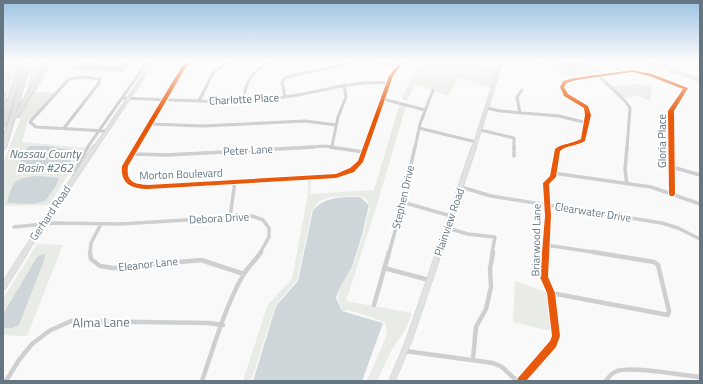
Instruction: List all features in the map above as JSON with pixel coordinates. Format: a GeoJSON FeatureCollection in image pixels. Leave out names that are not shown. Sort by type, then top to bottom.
{"type":"FeatureCollection","features":[{"type":"Feature","properties":{"kind":"highway"},"geometry":{"type":"LineString","coordinates":[[3,125],[17,80]]}},
{"type":"Feature","properties":{"kind":"highway"},"geometry":{"type":"LineString","coordinates":[[3,148],[24,80]]}},
{"type":"Feature","properties":{"kind":"highway"},"geometry":{"type":"LineString","coordinates":[[6,139],[37,80]]}},
{"type":"Feature","properties":{"kind":"highway"},"geometry":{"type":"LineString","coordinates":[[3,94],[5,105],[3,115]]}},
{"type":"Feature","properties":{"kind":"main road","name":"Gerhard Road"},"geometry":{"type":"LineString","coordinates":[[3,287],[43,223],[141,80]]}},
{"type":"Feature","properties":{"kind":"main road","name":"Plainview Road"},"geometry":{"type":"LineString","coordinates":[[392,381],[405,351],[496,80]]}},
{"type":"Feature","properties":{"kind":"street"},"geometry":{"type":"LineString","coordinates":[[67,80],[30,121],[31,124],[36,127],[106,131]]}},
{"type":"Feature","properties":{"kind":"street"},"geometry":{"type":"LineString","coordinates":[[64,128],[101,80]]}},
{"type":"Feature","properties":{"kind":"street"},"geometry":{"type":"LineString","coordinates":[[72,181],[86,149],[134,80]]}},
{"type":"Feature","properties":{"kind":"street","name":"Morton Boulevard"},"geometry":{"type":"LineString","coordinates":[[176,80],[125,166],[124,174],[128,182],[136,186],[235,182],[341,175],[349,172],[357,167],[364,152],[390,80]]}},
{"type":"Feature","properties":{"kind":"street"},"geometry":{"type":"LineString","coordinates":[[199,101],[210,80]]}},
{"type":"Feature","properties":{"kind":"street"},"geometry":{"type":"LineString","coordinates":[[243,100],[248,80]]}},
{"type":"Feature","properties":{"kind":"street"},"geometry":{"type":"LineString","coordinates":[[284,80],[282,82],[285,97]]}},
{"type":"Feature","properties":{"kind":"street","name":"Briarwood Lane"},"geometry":{"type":"LineString","coordinates":[[521,381],[553,344],[555,339],[551,293],[544,277],[548,216],[546,183],[553,177],[557,150],[566,145],[581,142],[584,137],[588,111],[585,104],[566,95],[563,89],[563,84],[570,80]]}},
{"type":"Feature","properties":{"kind":"street"},"geometry":{"type":"LineString","coordinates":[[603,80],[625,101],[630,108],[625,170],[627,184]]}},
{"type":"Feature","properties":{"kind":"street","name":"Briarwood Lane"},"geometry":{"type":"LineString","coordinates":[[664,80],[685,87],[685,91]]}},
{"type":"Feature","properties":{"kind":"street","name":"Charlotte Place"},"geometry":{"type":"LineString","coordinates":[[122,98],[199,101],[243,100],[285,97],[366,82],[388,83]]}},
{"type":"Feature","properties":{"kind":"street"},"geometry":{"type":"LineString","coordinates":[[332,146],[336,125],[346,97],[344,85]]}},
{"type":"Feature","properties":{"kind":"street","name":"Stephen Drive"},"geometry":{"type":"LineString","coordinates":[[374,305],[402,202],[419,128],[433,90]]}},
{"type":"Feature","properties":{"kind":"street"},"geometry":{"type":"LineString","coordinates":[[520,113],[516,96],[518,92],[522,90]]}},
{"type":"Feature","properties":{"kind":"street","name":"Gloria Place"},"geometry":{"type":"LineString","coordinates":[[672,194],[672,111],[685,91]]}},
{"type":"Feature","properties":{"kind":"street"},"geometry":{"type":"LineString","coordinates":[[383,99],[425,110]]}},
{"type":"Feature","properties":{"kind":"street"},"geometry":{"type":"LineString","coordinates":[[487,108],[520,113],[559,116],[587,123]]}},
{"type":"Feature","properties":{"kind":"street"},"geometry":{"type":"LineString","coordinates":[[150,124],[203,126],[305,121],[336,125]]}},
{"type":"Feature","properties":{"kind":"street"},"geometry":{"type":"LineString","coordinates":[[419,128],[476,142]]}},
{"type":"Feature","properties":{"kind":"street"},"geometry":{"type":"LineString","coordinates":[[480,130],[514,138],[514,156]]}},
{"type":"Feature","properties":{"kind":"street","name":"Peter Lane"},"geometry":{"type":"LineString","coordinates":[[132,154],[167,155],[332,146],[364,152]]}},
{"type":"Feature","properties":{"kind":"street"},"geometry":{"type":"LineString","coordinates":[[672,166],[700,175]]}},
{"type":"Feature","properties":{"kind":"street"},"geometry":{"type":"LineString","coordinates":[[553,173],[651,187],[700,204]]}},
{"type":"Feature","properties":{"kind":"street"},"geometry":{"type":"LineString","coordinates":[[230,217],[235,182]]}},
{"type":"Feature","properties":{"kind":"street","name":"Clearwater Drive"},"geometry":{"type":"LineString","coordinates":[[461,187],[490,196],[662,223],[678,228],[700,240]]}},
{"type":"Feature","properties":{"kind":"street"},"geometry":{"type":"LineString","coordinates":[[402,202],[451,216]]}},
{"type":"Feature","properties":{"kind":"street","name":"Debora Drive"},"geometry":{"type":"LineString","coordinates":[[14,227],[43,223],[102,224],[230,217],[258,217],[266,222],[270,229],[268,242],[244,274],[236,290],[202,381]]}},
{"type":"Feature","properties":{"kind":"street","name":"Eleanor Lane"},"geometry":{"type":"LineString","coordinates":[[102,224],[91,243],[90,250],[92,259],[100,266],[113,268],[201,260],[244,274]]}},
{"type":"Feature","properties":{"kind":"street"},"geometry":{"type":"LineString","coordinates":[[446,228],[468,234],[495,237],[490,268],[490,287],[486,309],[476,327],[473,360]]}},
{"type":"Feature","properties":{"kind":"street"},"geometry":{"type":"LineString","coordinates":[[546,245],[654,262],[660,268],[669,311],[668,314],[664,314],[551,293]]}},
{"type":"Feature","properties":{"kind":"street"},"geometry":{"type":"LineString","coordinates":[[384,268],[429,280]]}},
{"type":"Feature","properties":{"kind":"street","name":"Alma Lane"},"geometry":{"type":"LineString","coordinates":[[6,381],[20,357],[34,340],[53,328],[71,321],[80,320],[223,325]]}},
{"type":"Feature","properties":{"kind":"street"},"geometry":{"type":"LineString","coordinates":[[405,351],[493,363],[502,367],[517,381]]}},
{"type":"Feature","properties":{"kind":"street"},"geometry":{"type":"LineString","coordinates":[[606,381],[610,374],[618,370],[630,369],[700,377]]}},
{"type":"Feature","properties":{"kind":"street"},"geometry":{"type":"LineString","coordinates":[[682,375],[683,381]]}},
{"type":"Feature","properties":{"kind":"shaded area"},"geometry":{"type":"Polygon","coordinates":[[[3,80],[12,80],[7,97],[3,86],[3,80]]]}},
{"type":"Feature","properties":{"kind":"shaded area"},"geometry":{"type":"Polygon","coordinates":[[[29,80],[34,80],[26,94],[29,80]]]}},
{"type":"Feature","properties":{"kind":"shaded area"},"geometry":{"type":"Polygon","coordinates":[[[39,80],[43,80],[36,92],[56,93],[32,119],[28,120],[22,142],[85,148],[49,205],[3,206],[3,163],[30,95],[39,80]],[[48,146],[20,161],[20,171],[66,166],[76,151],[48,146]]]}},
{"type":"Feature","properties":{"kind":"shaded area"},"geometry":{"type":"Polygon","coordinates":[[[458,80],[448,96],[415,84],[407,101],[402,99],[409,81],[458,80]]]}},
{"type":"Feature","properties":{"kind":"shaded area"},"geometry":{"type":"Polygon","coordinates":[[[465,80],[495,80],[492,88],[465,80]]]}},
{"type":"Feature","properties":{"kind":"shaded area"},"geometry":{"type":"Polygon","coordinates":[[[632,84],[651,85],[651,101],[638,96],[622,98],[610,87],[632,84]]]}},
{"type":"Feature","properties":{"kind":"shaded area"},"geometry":{"type":"Polygon","coordinates":[[[400,103],[406,106],[376,208],[346,301],[412,313],[406,329],[391,351],[377,381],[367,381],[387,334],[385,322],[349,310],[342,311],[338,299],[339,289],[352,269],[363,236],[370,205],[366,199],[360,196],[331,197],[319,201],[312,210],[297,280],[275,306],[251,381],[243,381],[268,304],[292,279],[308,194],[308,180],[311,180],[310,194],[374,190],[400,103]]]}},
{"type":"Feature","properties":{"kind":"shaded area"},"geometry":{"type":"Polygon","coordinates":[[[37,244],[63,245],[27,336],[3,335],[3,328],[12,328],[19,325],[44,261],[44,255],[37,257],[3,314],[3,299],[37,244]]]}},
{"type":"Feature","properties":{"kind":"shaded area"},"geometry":{"type":"Polygon","coordinates":[[[515,281],[546,292],[551,331],[513,322],[515,281]]]}},
{"type":"Feature","properties":{"kind":"water","name":"Nassau County Basin #262"},"geometry":{"type":"Polygon","coordinates":[[[30,146],[48,146],[76,151],[68,164],[60,170],[43,172],[20,171],[22,157],[30,146]]]}},
{"type":"Feature","properties":{"kind":"water"},"geometry":{"type":"Polygon","coordinates":[[[39,176],[59,178],[56,186],[45,201],[32,204],[7,203],[11,189],[17,181],[20,179],[39,176]]]}},
{"type":"Feature","properties":{"kind":"water"},"geometry":{"type":"Polygon","coordinates":[[[360,197],[369,205],[362,235],[352,267],[339,289],[336,298],[342,311],[383,323],[362,381],[253,381],[276,306],[298,281],[313,210],[323,202],[335,198],[360,197]]]}},
{"type":"Feature","properties":{"kind":"water"},"geometry":{"type":"Polygon","coordinates":[[[44,254],[44,261],[19,325],[12,328],[3,328],[3,314],[37,257],[44,254]]]}},
{"type":"Feature","properties":{"kind":"cycle path"},"geometry":{"type":"LineString","coordinates":[[176,80],[125,166],[124,174],[128,181],[133,185],[148,187],[336,176],[352,170],[360,162],[390,80]]}},
{"type":"Feature","properties":{"kind":"cycle path"},"geometry":{"type":"LineString","coordinates":[[521,381],[553,344],[556,336],[551,293],[544,277],[548,216],[546,183],[553,177],[557,150],[563,146],[583,140],[588,115],[586,107],[566,95],[562,87],[565,82],[572,80]]}},
{"type":"Feature","properties":{"kind":"cycle path"},"geometry":{"type":"LineString","coordinates":[[664,80],[686,88],[671,111],[672,194]]}}]}
